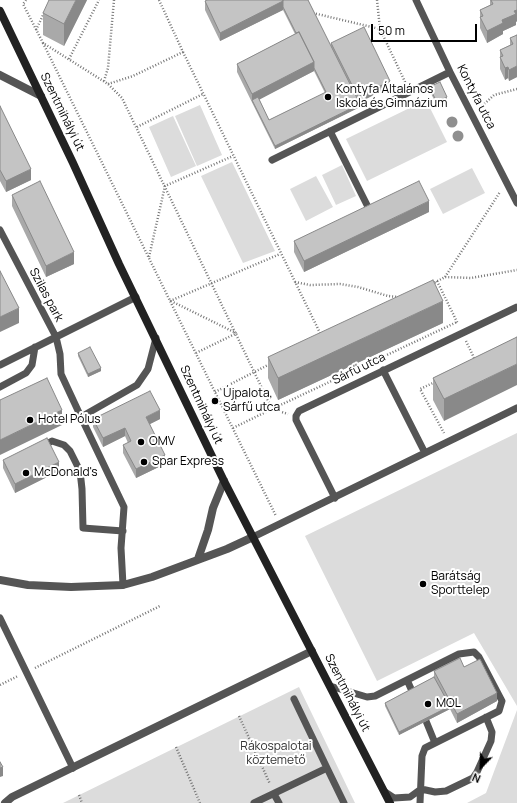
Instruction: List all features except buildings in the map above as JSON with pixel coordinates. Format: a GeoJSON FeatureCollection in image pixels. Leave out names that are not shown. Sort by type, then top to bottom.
{"type":"FeatureCollection","features":[{"type":"Feature","properties":{"kind":"main road","name":"Szentmihályi út"},"geometry":{"type":"LineString","coordinates":[[0,11],[224,481],[390,803]]}},
{"type":"Feature","properties":{"kind":"street"},"geometry":{"type":"LineString","coordinates":[[0,75],[41,96]]}},
{"type":"Feature","properties":{"kind":"street"},"geometry":{"type":"LineString","coordinates":[[198,559],[208,530],[213,508],[224,481]]}},
{"type":"Feature","properties":{"kind":"street"},"geometry":{"type":"LineString","coordinates":[[0,580],[28,585],[71,587],[123,585],[152,577],[227,549],[253,537]]}},
{"type":"Feature","properties":{"kind":"street"},"geometry":{"type":"LineString","coordinates":[[5,803],[12,797],[312,651]]}},
{"type":"Feature","properties":{"kind":"lane","name":"Kontyfa utca"},"geometry":{"type":"LineString","coordinates":[[416,0],[450,72],[517,203]]}},
{"type":"Feature","properties":{"kind":"lane"},"geometry":{"type":"LineString","coordinates":[[272,160],[450,72]]}},
{"type":"Feature","properties":{"kind":"lane"},"geometry":{"type":"LineString","coordinates":[[330,131],[371,213]]}},
{"type":"Feature","properties":{"kind":"lane","name":"Szilas park"},"geometry":{"type":"LineString","coordinates":[[0,230],[56,337],[0,365]]}},
{"type":"Feature","properties":{"kind":"lane"},"geometry":{"type":"LineString","coordinates":[[123,585],[121,548],[124,507],[61,374],[60,354],[56,337],[136,297]]}},
{"type":"Feature","properties":{"kind":"lane","name":"Sárfű utca"},"geometry":{"type":"LineString","coordinates":[[296,416],[299,411],[517,307]]}},
{"type":"Feature","properties":{"kind":"lane"},"geometry":{"type":"LineString","coordinates":[[81,417],[137,385],[148,369],[156,338]]}},
{"type":"Feature","properties":{"kind":"lane"},"geometry":{"type":"LineString","coordinates":[[0,387],[26,373],[32,365],[35,347]]}},
{"type":"Feature","properties":{"kind":"lane"},"geometry":{"type":"LineString","coordinates":[[383,370],[425,453]]}},
{"type":"Feature","properties":{"kind":"lane"},"geometry":{"type":"LineString","coordinates":[[253,537],[517,408]]}},
{"type":"Feature","properties":{"kind":"lane"},"geometry":{"type":"LineString","coordinates":[[296,416],[335,498]]}},
{"type":"Feature","properties":{"kind":"lane"},"geometry":{"type":"LineString","coordinates":[[32,451],[52,441],[64,445],[70,451],[80,470],[83,528],[123,531]]}},
{"type":"Feature","properties":{"kind":"lane"},"geometry":{"type":"LineString","coordinates":[[0,618],[73,768]]}},
{"type":"Feature","properties":{"kind":"lane"},"geometry":{"type":"LineString","coordinates":[[330,686],[367,697],[375,696],[459,654],[474,652],[480,657],[502,702],[499,711],[425,748],[420,766],[420,803]]}},
{"type":"Feature","properties":{"kind":"lane"},"geometry":{"type":"LineString","coordinates":[[407,680],[412,692]]}},
{"type":"Feature","properties":{"kind":"lane"},"geometry":{"type":"LineString","coordinates":[[294,699],[344,803]]}},
{"type":"Feature","properties":{"kind":"lane"},"geometry":{"type":"LineString","coordinates":[[385,792],[394,798],[410,797],[421,789],[436,792],[446,791],[473,778],[491,741],[492,732],[486,717]]}},
{"type":"Feature","properties":{"kind":"lane"},"geometry":{"type":"LineString","coordinates":[[426,722],[435,743]]}},
{"type":"Feature","properties":{"kind":"lane"},"geometry":{"type":"LineString","coordinates":[[254,803],[327,768]]}},
{"type":"Feature","properties":{"kind":"lane"},"geometry":{"type":"LineString","coordinates":[[274,794],[279,803]]}},
{"type":"Feature","properties":{"kind":"path"},"geometry":{"type":"LineString","coordinates":[[22,0],[280,525]]}},
{"type":"Feature","properties":{"kind":"path"},"geometry":{"type":"LineString","coordinates":[[24,4],[26,0]]}},
{"type":"Feature","properties":{"kind":"path"},"geometry":{"type":"LineString","coordinates":[[69,59],[99,0]]}},
{"type":"Feature","properties":{"kind":"path"},"geometry":{"type":"LineString","coordinates":[[104,81],[108,68],[114,0]]}},
{"type":"Feature","properties":{"kind":"path"},"geometry":{"type":"LineString","coordinates":[[159,0],[280,254],[323,338]]}},
{"type":"Feature","properties":{"kind":"path"},"geometry":{"type":"LineString","coordinates":[[377,0],[380,29],[410,92]]}},
{"type":"Feature","properties":{"kind":"path"},"geometry":{"type":"LineString","coordinates":[[36,30],[47,6]]}},
{"type":"Feature","properties":{"kind":"path"},"geometry":{"type":"LineString","coordinates":[[313,13],[380,29]]}},
{"type":"Feature","properties":{"kind":"path"},"geometry":{"type":"LineString","coordinates":[[43,43],[104,81],[122,98],[237,333],[272,409],[296,416]]}},
{"type":"Feature","properties":{"kind":"path"},"geometry":{"type":"LineString","coordinates":[[108,84],[132,76],[183,52]]}},
{"type":"Feature","properties":{"kind":"path"},"geometry":{"type":"LineString","coordinates":[[472,115],[494,95],[517,89]]}},
{"type":"Feature","properties":{"kind":"path"},"geometry":{"type":"LineString","coordinates":[[137,127],[203,94]]}},
{"type":"Feature","properties":{"kind":"path"},"geometry":{"type":"LineString","coordinates":[[165,186],[233,156]]}},
{"type":"Feature","properties":{"kind":"path"},"geometry":{"type":"LineString","coordinates":[[445,277],[507,182]]}},
{"type":"Feature","properties":{"kind":"path"},"geometry":{"type":"LineString","coordinates":[[149,257],[165,186]]}},
{"type":"Feature","properties":{"kind":"path"},"geometry":{"type":"LineString","coordinates":[[170,301],[280,254]]}},
{"type":"Feature","properties":{"kind":"path"},"geometry":{"type":"LineString","coordinates":[[431,284],[445,277],[471,278],[517,270]]}},
{"type":"Feature","properties":{"kind":"path"},"geometry":{"type":"LineString","coordinates":[[437,281],[476,362],[482,359]]}},
{"type":"Feature","properties":{"kind":"path"},"geometry":{"type":"LineString","coordinates":[[295,282],[310,285],[340,284],[358,286],[388,296],[398,296],[401,299],[394,303]]}},
{"type":"Feature","properties":{"kind":"path"},"geometry":{"type":"LineString","coordinates":[[170,301],[237,333]]}},
{"type":"Feature","properties":{"kind":"path"},"geometry":{"type":"LineString","coordinates":[[233,428],[457,322]]}},
{"type":"Feature","properties":{"kind":"path"},"geometry":{"type":"LineString","coordinates":[[196,353],[237,333]]}},
{"type":"Feature","properties":{"kind":"path"},"geometry":{"type":"LineString","coordinates":[[215,392],[275,361]]}},
{"type":"Feature","properties":{"kind":"path"},"geometry":{"type":"LineString","coordinates":[[441,379],[420,389],[448,442]]}},
{"type":"Feature","properties":{"kind":"path"},"geometry":{"type":"LineString","coordinates":[[0,685],[160,606]]}},
{"type":"Feature","properties":{"kind":"path"},"geometry":{"type":"LineString","coordinates":[[239,716],[274,794]]}},
{"type":"Feature","properties":{"kind":"path"},"geometry":{"type":"LineString","coordinates":[[176,748],[200,803]]}},
{"type":"Feature","properties":{"kind":"path"},"geometry":{"type":"LineString","coordinates":[[79,795],[82,803]]}},
{"type":"Feature","properties":{"kind":"green space"},"geometry":{"type":"Polygon","coordinates":[[[426,100],[447,142],[367,181],[346,139],[426,100]]]}},
{"type":"Feature","properties":{"kind":"green space"},"geometry":{"type":"Polygon","coordinates":[[[200,105],[222,155],[197,166],[175,116],[200,105]]]}},
{"type":"Feature","properties":{"kind":"green space"},"geometry":{"type":"Polygon","coordinates":[[[173,116],[196,166],[171,177],[149,127],[173,116]]]}},
{"type":"Feature","properties":{"kind":"green space"},"geometry":{"type":"Polygon","coordinates":[[[232,162],[275,251],[243,263],[201,176],[232,162]]]}},
{"type":"Feature","properties":{"kind":"green space"},"geometry":{"type":"Polygon","coordinates":[[[342,165],[356,196],[336,205],[322,175],[342,165]]]}},
{"type":"Feature","properties":{"kind":"green space"},"geometry":{"type":"Polygon","coordinates":[[[472,168],[485,193],[443,214],[430,189],[472,168]]]}},
{"type":"Feature","properties":{"kind":"green space"},"geometry":{"type":"Polygon","coordinates":[[[316,176],[333,207],[306,221],[290,189],[316,176]]]}},
{"type":"Feature","properties":{"kind":"green space","name":"Barátság Sporttelep"},"geometry":{"type":"Polygon","coordinates":[[[517,433],[517,706],[474,633],[377,681],[305,536],[517,433]]]}},
{"type":"Feature","properties":{"kind":"green space","name":"Rákospalotai köztemető"},"geometry":{"type":"Polygon","coordinates":[[[299,687],[355,803],[63,803],[299,687]]]}},
{"type":"Feature","properties":{"kind":"green space"},"geometry":{"type":"Polygon","coordinates":[[[517,710],[517,803],[467,803],[486,793],[517,710]]]}},
{"type":"Feature","properties":{"kind":"place","name":"Kontyfa Általános Iskola és Gimnázium"},"geometry":{"type":"Point","coordinates":[328,97]}},
{"type":"Feature","properties":{"kind":"place","name":"Újpalota, Sárfű utca"},"geometry":{"type":"Point","coordinates":[215,401]}},
{"type":"Feature","properties":{"kind":"place","name":"Hotel Pólus"},"geometry":{"type":"Point","coordinates":[30,420]}},
{"type":"Feature","properties":{"kind":"place","name":"OMV"},"geometry":{"type":"Point","coordinates":[141,442]}},
{"type":"Feature","properties":{"kind":"place","name":"Spar Express"},"geometry":{"type":"Point","coordinates":[144,462]}},
{"type":"Feature","properties":{"kind":"place","name":"McDonald's"},"geometry":{"type":"Point","coordinates":[26,473]}},
{"type":"Feature","properties":{"kind":"place","name":"Barátság Sporttelep"},"geometry":{"type":"Point","coordinates":[423,584]}},
{"type":"Feature","properties":{"kind":"place","name":"MOL"},"geometry":{"type":"Point","coordinates":[428,704]}}]}
